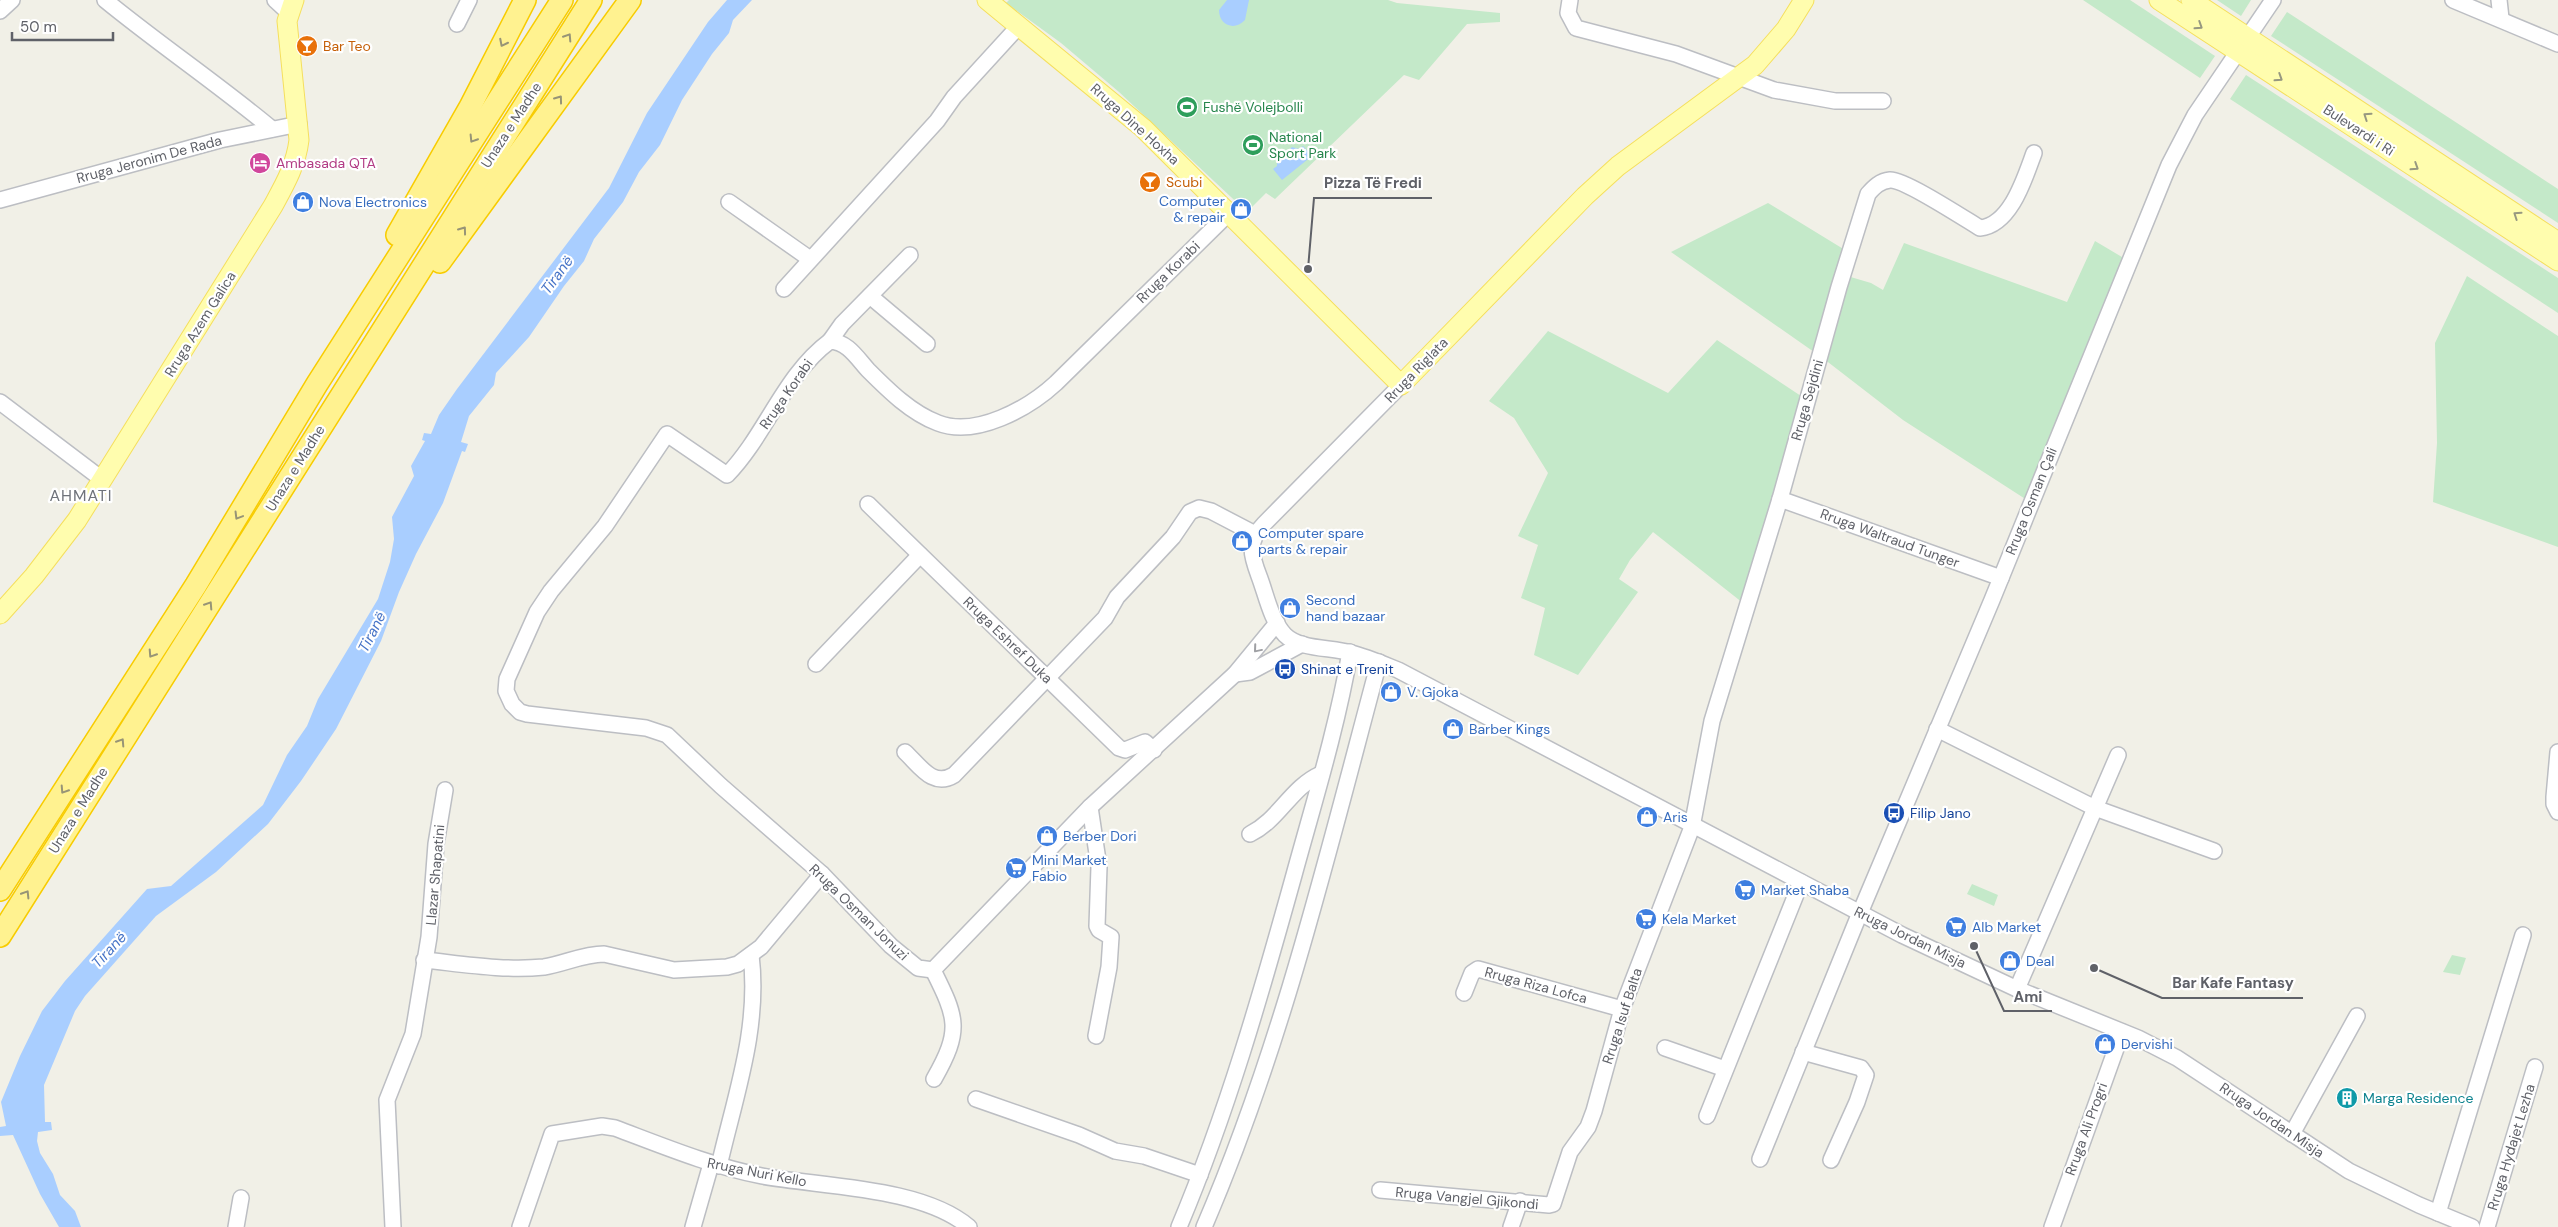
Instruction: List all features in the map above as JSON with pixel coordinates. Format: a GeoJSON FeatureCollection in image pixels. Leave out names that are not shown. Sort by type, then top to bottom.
{"type":"FeatureCollection","features":[{"type":"Feature","properties":{"kind":"highway"},"geometry":{"type":"LineString","coordinates":[[255,488],[287,416],[422,192],[474,99],[525,0]]}},
{"type":"Feature","properties":{"kind":"highway","name":"Unaza e Madhe"},"geometry":{"type":"LineString","coordinates":[[0,890],[196,585],[317,384],[562,0]]}},
{"type":"Feature","properties":{"kind":"highway","name":"Unaza e Madhe"},"geometry":{"type":"LineString","coordinates":[[0,936],[591,0]]}},
{"type":"Feature","properties":{"kind":"highway"},"geometry":{"type":"LineString","coordinates":[[275,500],[359,387],[449,248],[630,0]]}},
{"type":"Feature","properties":{"kind":"main road","name":"Rruga Dine Hoxha"},"geometry":{"type":"LineString","coordinates":[[987,0],[1143,128],[1401,385]]}},
{"type":"Feature","properties":{"kind":"main road","name":"Rruga Riglata"},"geometry":{"type":"LineString","coordinates":[[1401,385],[1611,172],[1649,142],[1739,78],[1773,47],[1804,0]]}},
{"type":"Feature","properties":{"kind":"main road","name":"Bulevardi i Ri"},"geometry":{"type":"LineString","coordinates":[[2159,0],[2243,44],[2558,242]]}},
{"type":"Feature","properties":{"kind":"main road","name":"Bulevardi i Ri"},"geometry":{"type":"LineString","coordinates":[[2191,0],[2243,44],[2558,261]]}},
{"type":"Feature","properties":{"kind":"main road","name":"Rruga Azem Galica"},"geometry":{"type":"LineString","coordinates":[[0,614],[61,542],[103,480],[274,206],[297,156],[298,124],[286,4]]}},
{"type":"Feature","properties":{"kind":"street"},"geometry":{"type":"LineString","coordinates":[[0,11],[12,0]]}},
{"type":"Feature","properties":{"kind":"street"},"geometry":{"type":"LineString","coordinates":[[105,0],[180,59],[230,94],[272,129]]}},
{"type":"Feature","properties":{"kind":"street"},"geometry":{"type":"LineString","coordinates":[[458,24],[469,0]]}},
{"type":"Feature","properties":{"kind":"street"},"geometry":{"type":"LineString","coordinates":[[1570,0],[1568,13],[1576,28],[1676,54],[1774,90],[1835,100],[1883,101]]}},
{"type":"Feature","properties":{"kind":"street","name":"Rruga Osman Çali"},"geometry":{"type":"LineString","coordinates":[[1760,1159],[1860,912],[2001,578],[2169,165],[2190,123],[2273,0]]}},
{"type":"Feature","properties":{"kind":"street"},"geometry":{"type":"LineString","coordinates":[[2454,0],[2558,44]]}},
{"type":"Feature","properties":{"kind":"street"},"geometry":{"type":"LineString","coordinates":[[2499,0],[2500,18]]}},
{"type":"Feature","properties":{"kind":"street"},"geometry":{"type":"LineString","coordinates":[[784,289],[937,122],[954,97],[1018,27]]}},
{"type":"Feature","properties":{"kind":"street","name":"Rruga Jeronim De Rada"},"geometry":{"type":"LineString","coordinates":[[0,200],[220,140],[298,124]]}},
{"type":"Feature","properties":{"kind":"street","name":"Rruga Sejdini"},"geometry":{"type":"LineString","coordinates":[[1692,827],[1712,721],[1780,499],[1839,287],[1868,194],[1874,186],[1882,182],[1899,182],[1980,228],[1987,228],[1994,223],[2017,197],[2034,153]]}},
{"type":"Feature","properties":{"kind":"street"},"geometry":{"type":"LineString","coordinates":[[729,202],[810,259]]}},
{"type":"Feature","properties":{"kind":"street","name":"Rruga Korabi"},"geometry":{"type":"LineString","coordinates":[[509,698],[506,691],[507,678],[537,612],[550,591],[604,526],[667,434],[727,476],[743,457],[799,373],[820,349],[830,341],[846,345],[899,399],[937,423],[963,426],[998,419],[1014,413],[1042,396],[1228,214]]}},
{"type":"Feature","properties":{"kind":"street"},"geometry":{"type":"LineString","coordinates":[[830,341],[842,324],[910,255]]}},
{"type":"Feature","properties":{"kind":"street"},"geometry":{"type":"LineString","coordinates":[[870,296],[927,344]]}},
{"type":"Feature","properties":{"kind":"street","name":"Rruga Riglata"},"geometry":{"type":"LineString","coordinates":[[1255,534],[1401,385]]}},
{"type":"Feature","properties":{"kind":"street"},"geometry":{"type":"LineString","coordinates":[[0,402],[33,424],[103,480]]}},
{"type":"Feature","properties":{"kind":"street","name":"Rruga Waltraud Tunger"},"geometry":{"type":"LineString","coordinates":[[1780,499],[2001,578]]}},
{"type":"Feature","properties":{"kind":"street","name":"Rruga Eshref Duka"},"geometry":{"type":"LineString","coordinates":[[868,504],[1120,748],[1125,750],[1145,742],[1154,750]]}},
{"type":"Feature","properties":{"kind":"street"},"geometry":{"type":"LineString","coordinates":[[905,752],[935,780],[948,778],[1105,618],[1116,597],[1173,537],[1190,512],[1200,508],[1211,511],[1255,534],[1250,549],[1277,623],[1287,637],[1302,644],[1350,652],[1379,662],[1331,840],[1256,1095],[1206,1226]]}},
{"type":"Feature","properties":{"kind":"street"},"geometry":{"type":"LineString","coordinates":[[816,664],[920,555]]}},
{"type":"Feature","properties":{"kind":"street"},"geometry":{"type":"LineString","coordinates":[[934,1079],[946,1058],[954,1028],[952,1013],[933,970],[1090,807],[1235,674],[1277,623]]}},
{"type":"Feature","properties":{"kind":"street"},"geometry":{"type":"LineString","coordinates":[[1235,674],[1250,672],[1302,644]]}},
{"type":"Feature","properties":{"kind":"street"},"geometry":{"type":"LineString","coordinates":[[1179,1227],[1200,1175],[1250,1029],[1321,774],[1346,679],[1350,652]]}},
{"type":"Feature","properties":{"kind":"street","name":"Rruga Jordan Misja"},"geometry":{"type":"LineString","coordinates":[[1379,662],[1902,935],[2017,989],[2122,1032],[2177,1058],[2349,1171],[2472,1227]]}},
{"type":"Feature","properties":{"kind":"street","name":"Rruga Osman Jonuzi"},"geometry":{"type":"LineString","coordinates":[[509,698],[520,712],[527,714],[646,728],[668,735],[721,786],[822,874],[896,950],[918,968],[933,970]]}},
{"type":"Feature","properties":{"kind":"street"},"geometry":{"type":"LineString","coordinates":[[1937,730],[2095,808],[2214,851]]}},
{"type":"Feature","properties":{"kind":"street"},"geometry":{"type":"LineString","coordinates":[[2558,752],[2554,797],[2558,812]]}},
{"type":"Feature","properties":{"kind":"street"},"geometry":{"type":"LineString","coordinates":[[2017,989],[2118,755]]}},
{"type":"Feature","properties":{"kind":"street"},"geometry":{"type":"LineString","coordinates":[[1250,834],[1264,828],[1301,786],[1321,774]]}},
{"type":"Feature","properties":{"kind":"street","name":"Llazar Shapatini"},"geometry":{"type":"LineString","coordinates":[[393,1227],[387,1100],[413,1034],[432,908],[436,844],[445,790]]}},
{"type":"Feature","properties":{"kind":"street"},"geometry":{"type":"LineString","coordinates":[[1090,807],[1099,868],[1097,926],[1099,930],[1112,936],[1109,967],[1096,1036]]}},
{"type":"Feature","properties":{"kind":"street","name":"Rruga Isuf Balta"},"geometry":{"type":"LineString","coordinates":[[1553,1204],[1570,1152],[1588,1127],[1594,1111],[1622,1009],[1692,827]]}},
{"type":"Feature","properties":{"kind":"street"},"geometry":{"type":"LineString","coordinates":[[424,960],[483,966],[542,967],[563,964],[594,954],[604,954],[674,970],[727,967],[738,964],[752,955],[822,874]]}},
{"type":"Feature","properties":{"kind":"street"},"geometry":{"type":"LineString","coordinates":[[1707,1116],[1801,882]]}},
{"type":"Feature","properties":{"kind":"street"},"geometry":{"type":"LineString","coordinates":[[2438,1213],[2523,935]]}},
{"type":"Feature","properties":{"kind":"street"},"geometry":{"type":"LineString","coordinates":[[692,1227],[715,1165],[742,1074],[750,1030],[754,979],[752,955]]}},
{"type":"Feature","properties":{"kind":"street","name":"Rruga Riza Lofca"},"geometry":{"type":"LineString","coordinates":[[1464,993],[1472,973],[1478,969],[1622,1009]]}},
{"type":"Feature","properties":{"kind":"street"},"geometry":{"type":"LineString","coordinates":[[2292,1134],[2357,1016]]}},
{"type":"Feature","properties":{"kind":"street","name":"Rruga Ali Progri"},"geometry":{"type":"LineString","coordinates":[[2052,1227],[2122,1032]]}},
{"type":"Feature","properties":{"kind":"street"},"geometry":{"type":"LineString","coordinates":[[1665,1048],[1725,1069]]}},
{"type":"Feature","properties":{"kind":"street"},"geometry":{"type":"LineString","coordinates":[[1803,1052],[1861,1068],[1866,1075],[1857,1102],[1831,1160]]}},
{"type":"Feature","properties":{"kind":"street","name":"Rruga Hydajet Lezha"},"geometry":{"type":"LineString","coordinates":[[2487,1227],[2534,1067]]}},
{"type":"Feature","properties":{"kind":"street"},"geometry":{"type":"LineString","coordinates":[[976,1099],[1079,1135],[1114,1151],[1144,1156],[1200,1175]]}},
{"type":"Feature","properties":{"kind":"street","name":"Rruga Nuri Kello"},"geometry":{"type":"LineString","coordinates":[[520,1227],[552,1134],[602,1126],[615,1128],[715,1165],[762,1176],[898,1196],[945,1210],[970,1227]]}},
{"type":"Feature","properties":{"kind":"street","name":"Rruga Vangjel Gjikondi"},"geometry":{"type":"LineString","coordinates":[[1380,1190],[1553,1204]]}},
{"type":"Feature","properties":{"kind":"street"},"geometry":{"type":"LineString","coordinates":[[236,1227],[241,1198]]}},
{"type":"Feature","properties":{"kind":"street"},"geometry":{"type":"LineString","coordinates":[[1511,1227],[1520,1201]]}},
{"type":"Feature","properties":{"kind":"green space","name":"National Sport Park"},"geometry":{"type":"Polygon","coordinates":[[[1009,0],[1388,0],[1397,3],[1500,13],[1500,22],[1467,24],[1419,80],[1404,75],[1275,199],[1266,193],[1247,212],[1119,92],[1061,43],[1006,3],[1009,0]]]}},
{"type":"Feature","properties":{"kind":"green space"},"geometry":{"type":"Polygon","coordinates":[[[2083,0],[2130,0],[2215,56],[2200,78],[2083,0]]]}},
{"type":"Feature","properties":{"kind":"green space"},"geometry":{"type":"Polygon","coordinates":[[[2217,0],[2251,0],[2241,16],[2217,0]]]}},
{"type":"Feature","properties":{"kind":"green space"},"geometry":{"type":"Polygon","coordinates":[[[2287,12],[2558,189],[2558,223],[2271,36],[2287,12]]]}},
{"type":"Feature","properties":{"kind":"green space"},"geometry":{"type":"Polygon","coordinates":[[[2246,75],[2558,278],[2558,313],[2230,99],[2246,75]]]}},
{"type":"Feature","properties":{"kind":"green space"},"geometry":{"type":"Polygon","coordinates":[[[1768,203],[1845,250],[1837,273],[1871,283],[1883,290],[1904,243],[2067,302],[2095,241],[2127,260],[2030,502],[1903,420],[1824,359],[1671,252],[1768,203]]]}},
{"type":"Feature","properties":{"kind":"green space"},"geometry":{"type":"Polygon","coordinates":[[[2467,276],[2558,336],[2558,547],[2433,502],[2437,443],[2435,343],[2467,276]]]}},
{"type":"Feature","properties":{"kind":"green space"},"geometry":{"type":"Polygon","coordinates":[[[1548,331],[1668,393],[1717,340],[1801,396],[1743,603],[1653,532],[1630,560],[1619,579],[1638,592],[1578,675],[1534,655],[1545,608],[1521,598],[1538,545],[1518,536],[1548,473],[1514,418],[1489,401],[1548,331]]]}},
{"type":"Feature","properties":{"kind":"green space"},"geometry":{"type":"Polygon","coordinates":[[[1972,884],[1998,895],[1994,906],[1967,894],[1972,884]]]}},
{"type":"Feature","properties":{"kind":"green space"},"geometry":{"type":"Polygon","coordinates":[[[2452,955],[2466,958],[2460,975],[2443,972],[2452,955]]]}},
{"type":"Feature","properties":{"kind":"water","name":"Tiranë"},"geometry":{"type":"Polygon","coordinates":[[[727,0],[752,0],[733,20],[729,33],[712,54],[682,100],[660,145],[639,172],[623,202],[594,239],[584,261],[564,286],[529,337],[496,373],[494,385],[469,416],[461,442],[468,444],[465,452],[462,451],[443,503],[416,554],[399,592],[381,641],[336,729],[301,781],[268,824],[216,872],[156,916],[85,996],[75,1011],[44,1085],[45,1122],[51,1122],[52,1130],[38,1132],[37,1141],[40,1153],[53,1174],[60,1195],[75,1211],[81,1227],[59,1227],[40,1194],[13,1135],[0,1136],[0,1127],[6,1126],[1,1102],[20,1056],[42,1011],[65,981],[147,889],[171,886],[263,805],[287,755],[307,726],[318,699],[378,599],[390,562],[394,539],[392,517],[414,476],[411,466],[425,441],[422,440],[424,433],[431,434],[439,415],[457,389],[609,188],[647,113],[708,22],[727,0]]]}},
{"type":"Feature","properties":{"kind":"water"},"geometry":{"type":"Polygon","coordinates":[[[1227,0],[1249,0],[1245,20],[1237,25],[1228,25],[1222,20],[1220,15],[1219,10],[1227,0]]]}},
{"type":"Feature","properties":{"kind":"water"},"geometry":{"type":"Polygon","coordinates":[[[1303,146],[1312,156],[1282,180],[1273,169],[1277,166],[1277,161],[1281,157],[1287,159],[1290,157],[1288,151],[1292,147],[1299,149],[1303,146]]]}},
{"type":"Feature","properties":{"kind":"place","name":"Bar Teo"},"geometry":{"type":"Point","coordinates":[307,46]}},
{"type":"Feature","properties":{"kind":"place","name":"Fushë Volejbolli"},"geometry":{"type":"Point","coordinates":[1187,107]}},
{"type":"Feature","properties":{"kind":"place","name":"National Sport Park"},"geometry":{"type":"Point","coordinates":[1253,145]}},
{"type":"Feature","properties":{"kind":"place","name":"Ambasada QTA"},"geometry":{"type":"Point","coordinates":[260,163]}},
{"type":"Feature","properties":{"kind":"place","name":"Scubi"},"geometry":{"type":"Point","coordinates":[1150,182]}},
{"type":"Feature","properties":{"kind":"place","name":"Nova Electronics"},"geometry":{"type":"Point","coordinates":[303,202]}},
{"type":"Feature","properties":{"kind":"place","name":"Computer & repair"},"geometry":{"type":"Point","coordinates":[1241,209]}},
{"type":"Feature","properties":{"kind":"place","name":"Pizza Të Fredi"},"geometry":{"type":"Point","coordinates":[1308,269]}},
{"type":"Feature","properties":{"kind":"place","name":"Computer spare parts & repair"},"geometry":{"type":"Point","coordinates":[1242,541]}},
{"type":"Feature","properties":{"kind":"place","name":"Second hand bazaar"},"geometry":{"type":"Point","coordinates":[1290,608]}},
{"type":"Feature","properties":{"kind":"place","name":"Shinat e Trenit"},"geometry":{"type":"Point","coordinates":[1285,669]}},
{"type":"Feature","properties":{"kind":"place","name":"V. Gjoka"},"geometry":{"type":"Point","coordinates":[1391,692]}},
{"type":"Feature","properties":{"kind":"place","name":"Barber Kings"},"geometry":{"type":"Point","coordinates":[1453,729]}},
{"type":"Feature","properties":{"kind":"place","name":"Filip Jano"},"geometry":{"type":"Point","coordinates":[1894,813]}},
{"type":"Feature","properties":{"kind":"place","name":"Aris"},"geometry":{"type":"Point","coordinates":[1647,817]}},
{"type":"Feature","properties":{"kind":"place","name":"Berber Dori"},"geometry":{"type":"Point","coordinates":[1047,836]}},
{"type":"Feature","properties":{"kind":"place","name":"Mini Market Fabio"},"geometry":{"type":"Point","coordinates":[1016,868]}},
{"type":"Feature","properties":{"kind":"place","name":"Market Shaba"},"geometry":{"type":"Point","coordinates":[1745,890]}},
{"type":"Feature","properties":{"kind":"place","name":"Kela Market"},"geometry":{"type":"Point","coordinates":[1646,919]}},
{"type":"Feature","properties":{"kind":"place","name":"Alb Market"},"geometry":{"type":"Point","coordinates":[1956,927]}},
{"type":"Feature","properties":{"kind":"place","name":"Ami"},"geometry":{"type":"Point","coordinates":[1974,946]}},
{"type":"Feature","properties":{"kind":"place","name":"Deal"},"geometry":{"type":"Point","coordinates":[2010,961]}},
{"type":"Feature","properties":{"kind":"place","name":"Bar Kafe Fantasy"},"geometry":{"type":"Point","coordinates":[2094,968]}},
{"type":"Feature","properties":{"kind":"place","name":"Dervishi"},"geometry":{"type":"Point","coordinates":[2105,1044]}},
{"type":"Feature","properties":{"kind":"place","name":"Marga Residence"},"geometry":{"type":"Point","coordinates":[2347,1098]}},
{"type":"Feature","properties":{"kind":"district","name":"AHMATI"},"geometry":{"type":"Point","coordinates":[81,495]}}]}
